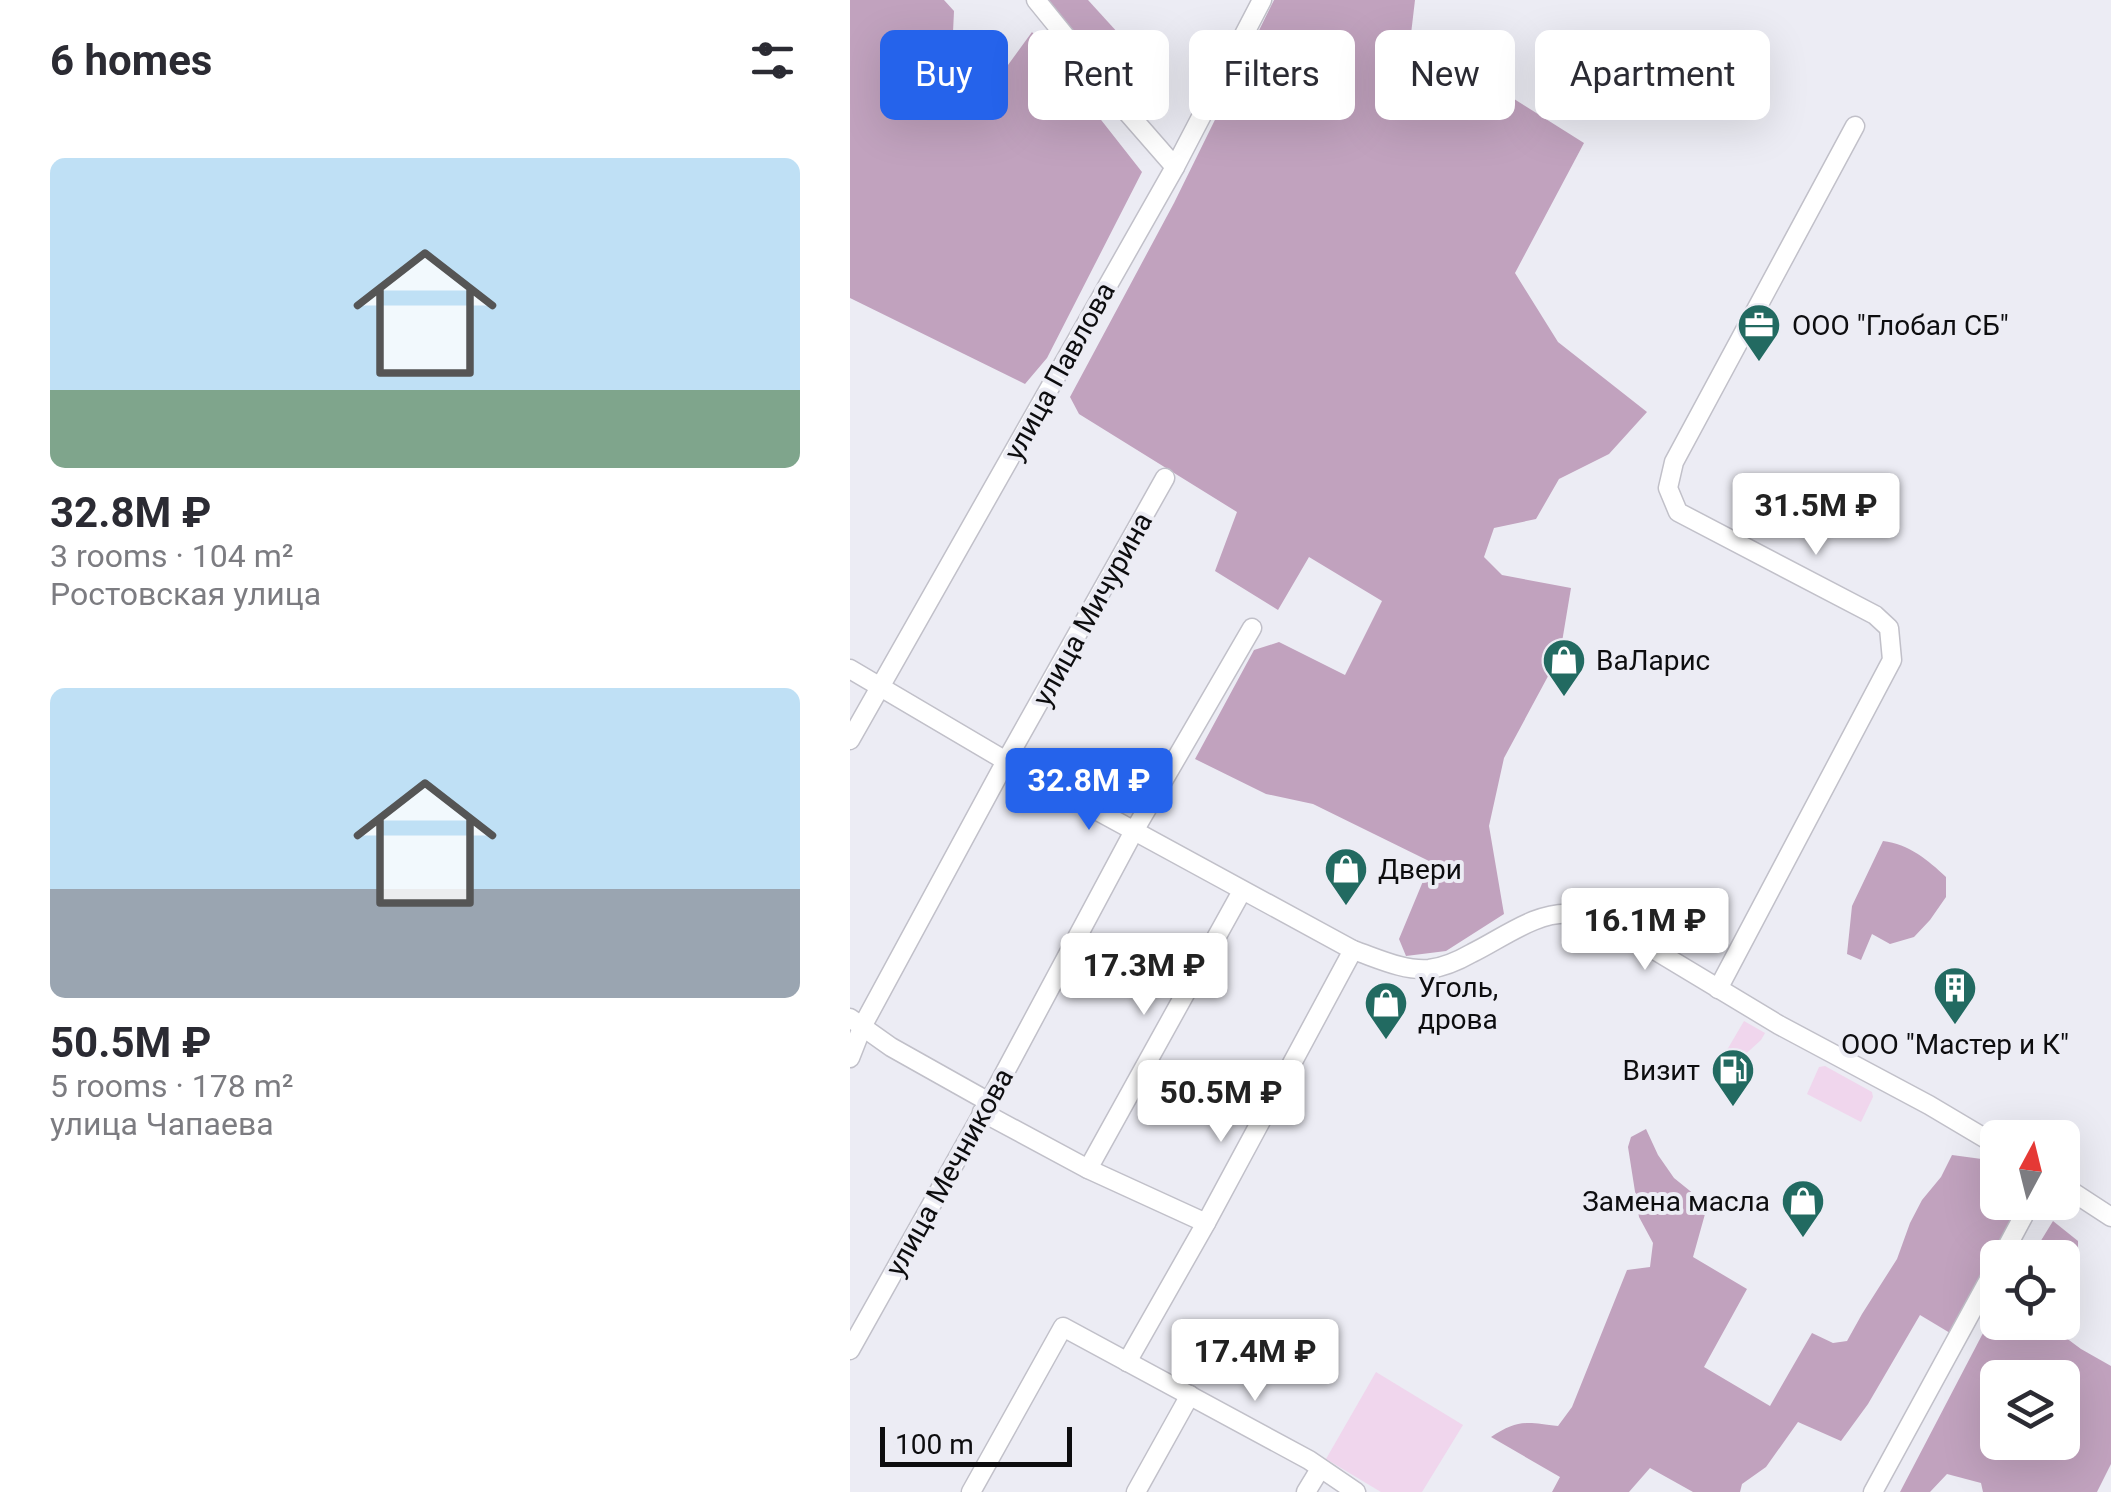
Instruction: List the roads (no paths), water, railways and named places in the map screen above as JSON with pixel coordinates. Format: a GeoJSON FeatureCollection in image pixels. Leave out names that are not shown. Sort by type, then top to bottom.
{"type":"FeatureCollection","features":[{"type":"Feature","properties":{"kind":"street"},"geometry":{"type":"LineString","coordinates":[[1036,0],[1175,167]]}},
{"type":"Feature","properties":{"kind":"street","name":"улица Павлова"},"geometry":{"type":"LineString","coordinates":[[850,740],[1175,167],[1262,0]]}},
{"type":"Feature","properties":{"kind":"street"},"geometry":{"type":"LineString","coordinates":[[1718,990],[1892,660],[1888,628],[1876,615],[1678,512],[1668,488],[1674,462],[1856,126]]}},
{"type":"Feature","properties":{"kind":"street","name":"улица Мичурина"},"geometry":{"type":"LineString","coordinates":[[850,1058],[856,1021],[1165,478]]}},
{"type":"Feature","properties":{"kind":"street","name":"улица Мечникова"},"geometry":{"type":"LineString","coordinates":[[850,1350],[1134,831],[1252,628]]}},
{"type":"Feature","properties":{"kind":"street"},"geometry":{"type":"LineString","coordinates":[[850,670],[1006,762],[1353,950],[1398,966],[1424,969],[1448,966],[1544,917],[1571,913],[1597,920],[1618,928],[1779,1025],[1980,1135]]}},
{"type":"Feature","properties":{"kind":"street"},"geometry":{"type":"LineString","coordinates":[[1088,1169],[1242,891]]}},
{"type":"Feature","properties":{"kind":"street"},"geometry":{"type":"LineString","coordinates":[[1127,1362],[1353,950]]}},
{"type":"Feature","properties":{"kind":"street"},"geometry":{"type":"LineString","coordinates":[[856,1021],[891,1047],[1088,1169],[1206,1222]]}},
{"type":"Feature","properties":{"kind":"street"},"geometry":{"type":"LineString","coordinates":[[2080,1196],[2111,1216]]}},
{"type":"Feature","properties":{"kind":"street"},"geometry":{"type":"LineString","coordinates":[[1872,1492],[1980,1295]]}},
{"type":"Feature","properties":{"kind":"street"},"geometry":{"type":"LineString","coordinates":[[971,1492],[1063,1327],[1309,1460],[1356,1492]]}},
{"type":"Feature","properties":{"kind":"street"},"geometry":{"type":"LineString","coordinates":[[1136,1492],[1190,1395]]}},
{"type":"Feature","properties":{"kind":"street"},"geometry":{"type":"LineString","coordinates":[[1306,1492],[1320,1469]]}},
{"type":"Feature","properties":{"kind":"place","name":"ООО \"Глобал СБ\""},"geometry":{"type":"Point","coordinates":[1759,363]}},
{"type":"Feature","properties":{"kind":"place","name":"ВаЛарис"},"geometry":{"type":"Point","coordinates":[1564,698]}},
{"type":"Feature","properties":{"kind":"place","name":"Двери"},"geometry":{"type":"Point","coordinates":[1346,907]}},
{"type":"Feature","properties":{"kind":"place","name":"ООО \"Мастер и К\""},"geometry":{"type":"Point","coordinates":[1955,1026]}},
{"type":"Feature","properties":{"kind":"place","name":"Уголь, дрова"},"geometry":{"type":"Point","coordinates":[1386,1041]}},
{"type":"Feature","properties":{"kind":"place","name":"Визит"},"geometry":{"type":"Point","coordinates":[1733,1108]}},
{"type":"Feature","properties":{"kind":"place","name":"Замена масла"},"geometry":{"type":"Point","coordinates":[1803,1239]}}]}
